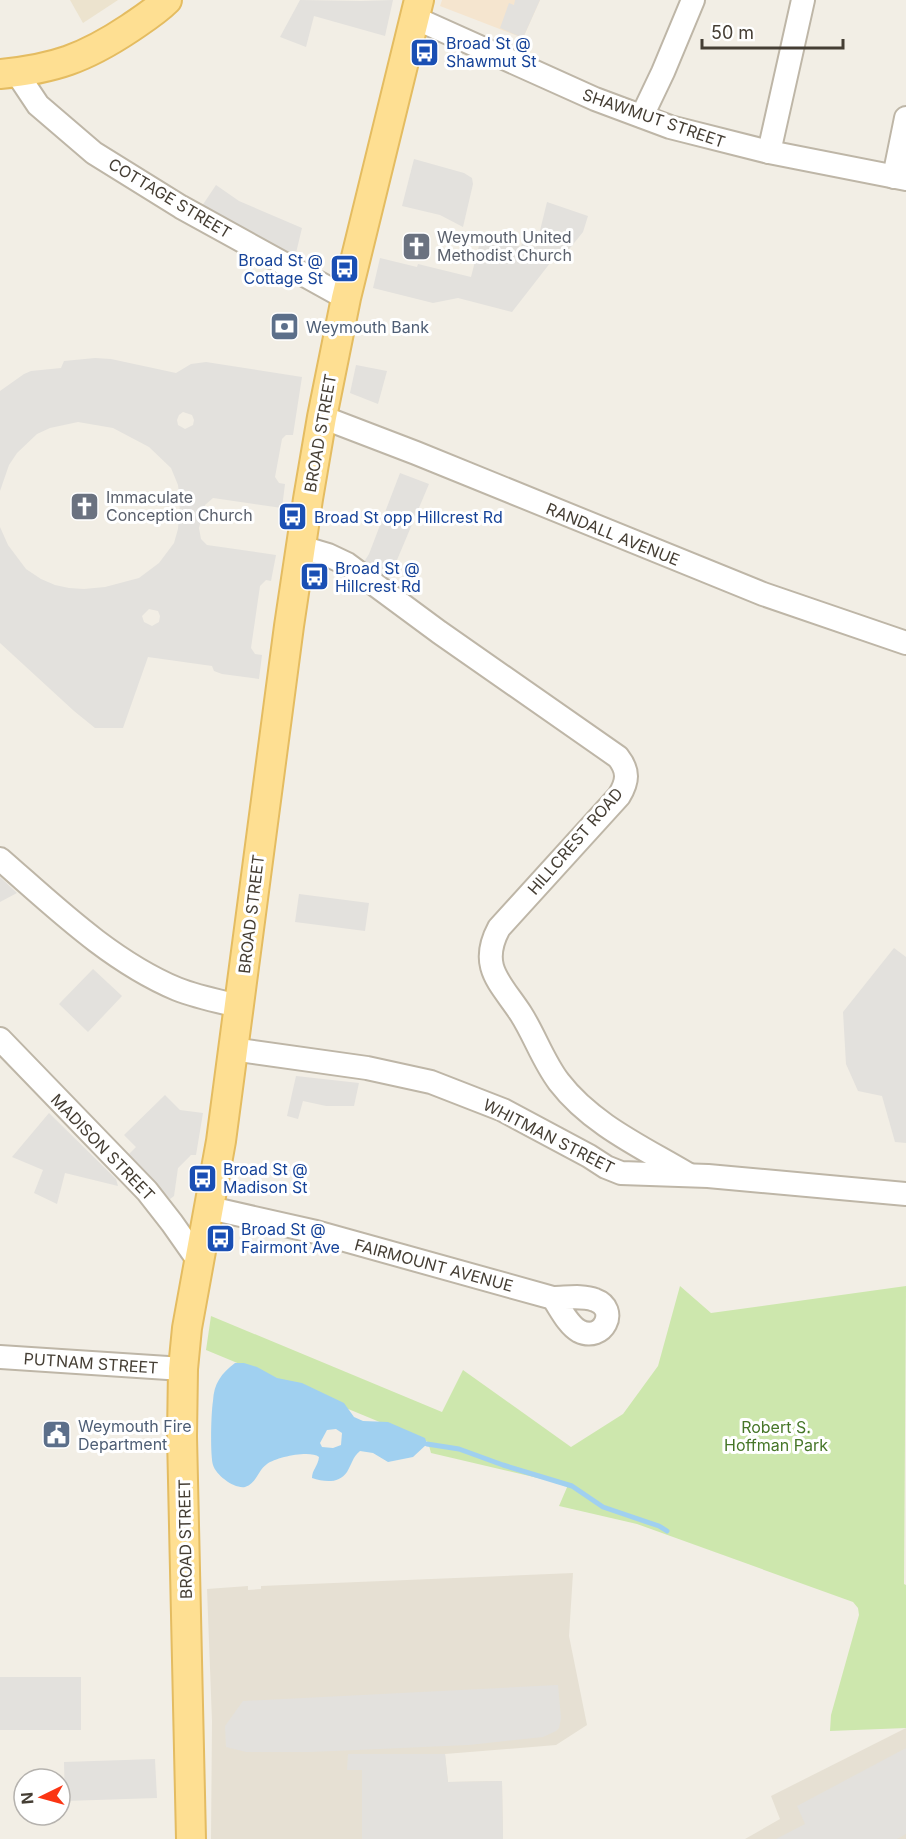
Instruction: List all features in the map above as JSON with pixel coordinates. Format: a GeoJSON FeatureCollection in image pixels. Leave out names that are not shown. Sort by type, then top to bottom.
{"type":"FeatureCollection","features":[{"type":"Feature","properties":{"kind":"main road"},"geometry":{"type":"LineString","coordinates":[[8,73],[53,66],[94,51],[167,0]]}},
{"type":"Feature","properties":{"kind":"main road","name":"BROAD STREET"},"geometry":{"type":"LineString","coordinates":[[191,1839],[182,1446],[183,1369],[187,1328],[198,1260],[210,1208],[301,547],[322,417],[346,298],[417,9]]}},
{"type":"Feature","properties":{"kind":"street"},"geometry":{"type":"LineString","coordinates":[[642,116],[693,0]]}},
{"type":"Feature","properties":{"kind":"street"},"geometry":{"type":"LineString","coordinates":[[769,152],[803,0]]}},
{"type":"Feature","properties":{"kind":"street","name":"SHAWMUT STREET"},"geometry":{"type":"LineString","coordinates":[[417,9],[549,79],[642,116],[705,137],[900,178]]}},
{"type":"Feature","properties":{"kind":"street","name":"COTTAGE STREET"},"geometry":{"type":"LineString","coordinates":[[8,73],[38,105],[94,153],[181,207],[346,298]]}},
{"type":"Feature","properties":{"kind":"street"},"geometry":{"type":"LineString","coordinates":[[900,178],[906,118]]}},
{"type":"Feature","properties":{"kind":"street","name":"RANDALL AVENUE"},"geometry":{"type":"LineString","coordinates":[[322,417],[763,594],[906,643]]}},
{"type":"Feature","properties":{"kind":"street","name":"HILLCREST ROAD"},"geometry":{"type":"LineString","coordinates":[[301,547],[328,555],[366,576],[439,632],[618,758],[626,767],[626,782],[619,796],[499,928],[493,940],[490,961],[499,983],[531,1031],[547,1065],[573,1099],[605,1126],[689,1175]]}},
{"type":"Feature","properties":{"kind":"street"},"geometry":{"type":"LineString","coordinates":[[0,859],[94,939],[147,974],[193,995],[239,1006]]}},
{"type":"Feature","properties":{"kind":"street","name":"MADISON STREET"},"geometry":{"type":"LineString","coordinates":[[0,1039],[147,1191],[198,1260]]}},
{"type":"Feature","properties":{"kind":"street","name":"WHITMAN STREET"},"geometry":{"type":"LineString","coordinates":[[232,1049],[367,1068],[431,1082],[503,1110],[621,1173],[689,1175],[906,1194]]}},
{"type":"Feature","properties":{"kind":"street","name":"FAIRMOUNT AVENUE"},"geometry":{"type":"LineString","coordinates":[[210,1208],[316,1232],[553,1298]]}},
{"type":"Feature","properties":{"kind":"street","name":"PUTNAM STREET"},"geometry":{"type":"LineString","coordinates":[[0,1358],[183,1369]]}},
{"type":"Feature","properties":{"kind":"shaded area"},"geometry":{"type":"Polygon","coordinates":[[[70,0],[118,0],[83,23],[70,0]]]}},
{"type":"Feature","properties":{"kind":"shaded area"},"geometry":{"type":"Polygon","coordinates":[[[300,0],[393,0],[385,36],[314,16],[306,47],[280,37],[300,0]]]}},
{"type":"Feature","properties":{"kind":"shaded area"},"geometry":{"type":"Polygon","coordinates":[[[442,0],[540,0],[523,38],[440,6],[442,0]]]}},
{"type":"Feature","properties":{"kind":"shaded area"},"geometry":{"type":"Polygon","coordinates":[[[515,0],[540,0],[523,38],[500,28],[509,3],[514,5],[515,0]]]}},
{"type":"Feature","properties":{"kind":"shaded area"},"geometry":{"type":"Polygon","coordinates":[[[414,159],[464,173],[472,178],[473,184],[463,227],[440,215],[402,206],[414,159]]]}},
{"type":"Feature","properties":{"kind":"shaded area"},"geometry":{"type":"Polygon","coordinates":[[[216,185],[239,201],[302,228],[296,253],[289,266],[196,215],[216,185]]]}},
{"type":"Feature","properties":{"kind":"shaded area"},"geometry":{"type":"Polygon","coordinates":[[[547,202],[588,216],[583,232],[562,258],[554,258],[512,312],[458,298],[433,303],[373,288],[380,258],[417,267],[418,264],[471,277],[482,234],[521,247],[522,243],[536,247],[547,202]]]}},
{"type":"Feature","properties":{"kind":"shaded area"},"geometry":{"type":"Polygon","coordinates":[[[111,359],[176,373],[191,364],[206,362],[302,377],[293,435],[286,435],[282,439],[275,477],[279,483],[285,484],[282,508],[213,498],[205,505],[199,528],[201,539],[207,545],[276,555],[271,581],[266,580],[260,586],[251,648],[255,654],[262,655],[259,679],[222,674],[214,671],[212,666],[148,657],[123,728],[95,728],[0,643],[0,527],[8,545],[26,569],[55,585],[84,589],[105,587],[139,578],[159,563],[174,543],[178,529],[180,502],[178,485],[171,468],[149,447],[113,428],[78,422],[50,428],[37,434],[17,453],[9,465],[0,491],[0,391],[24,374],[31,371],[61,368],[64,361],[111,359]],[[183,412],[177,420],[178,425],[185,429],[193,425],[194,420],[192,415],[183,412]],[[149,609],[142,616],[144,622],[152,626],[159,622],[160,616],[158,611],[149,609]]]}},
{"type":"Feature","properties":{"kind":"shaded area"},"geometry":{"type":"Polygon","coordinates":[[[356,365],[387,371],[378,404],[350,393],[356,365]]]}},
{"type":"Feature","properties":{"kind":"shaded area"},"geometry":{"type":"Polygon","coordinates":[[[400,473],[429,484],[389,579],[364,562],[400,473]]]}},
{"type":"Feature","properties":{"kind":"shaded area"},"geometry":{"type":"Polygon","coordinates":[[[0,877],[17,893],[0,902],[0,877]]]}},
{"type":"Feature","properties":{"kind":"shaded area"},"geometry":{"type":"Polygon","coordinates":[[[299,894],[369,903],[365,931],[295,922],[299,894]]]}},
{"type":"Feature","properties":{"kind":"shaded area"},"geometry":{"type":"Polygon","coordinates":[[[894,948],[906,957],[906,1143],[895,1142],[882,1096],[858,1091],[846,1064],[843,1012],[894,948]]]}},
{"type":"Feature","properties":{"kind":"shaded area"},"geometry":{"type":"Polygon","coordinates":[[[93,969],[122,996],[88,1032],[59,1004],[93,969]]]}},
{"type":"Feature","properties":{"kind":"shaded area"},"geometry":{"type":"Polygon","coordinates":[[[296,1076],[359,1083],[354,1106],[326,1106],[303,1101],[298,1119],[287,1116],[296,1076]]]}},
{"type":"Feature","properties":{"kind":"shaded area"},"geometry":{"type":"Polygon","coordinates":[[[165,1095],[180,1110],[203,1113],[196,1155],[191,1155],[178,1168],[174,1196],[170,1199],[129,1154],[136,1147],[124,1135],[165,1095]]]}},
{"type":"Feature","properties":{"kind":"shaded area"},"geometry":{"type":"Polygon","coordinates":[[[49,1113],[116,1179],[118,1186],[65,1173],[57,1204],[34,1193],[43,1170],[12,1157],[49,1113]]]}},
{"type":"Feature","properties":{"kind":"shaded area"},"geometry":{"type":"Polygon","coordinates":[[[573,1573],[569,1636],[587,1725],[556,1745],[445,1754],[448,1782],[502,1781],[503,1839],[211,1839],[212,1721],[207,1589],[248,1586],[248,1590],[261,1589],[261,1586],[573,1573]]]}},
{"type":"Feature","properties":{"kind":"shaded area"},"geometry":{"type":"Polygon","coordinates":[[[0,1677],[81,1677],[81,1730],[0,1730],[0,1677]]]}},
{"type":"Feature","properties":{"kind":"shaded area"},"geometry":{"type":"Polygon","coordinates":[[[558,1685],[561,1718],[559,1728],[543,1737],[469,1745],[311,1752],[246,1752],[226,1747],[225,1726],[243,1701],[558,1685]]]}},
{"type":"Feature","properties":{"kind":"shaded area"},"geometry":{"type":"Polygon","coordinates":[[[906,1728],[906,1839],[745,1839],[780,1819],[771,1796],[906,1728]]]}},
{"type":"Feature","properties":{"kind":"shaded area"},"geometry":{"type":"Polygon","coordinates":[[[906,1748],[906,1834],[897,1839],[776,1839],[805,1824],[797,1806],[906,1748]]]}},
{"type":"Feature","properties":{"kind":"shaded area"},"geometry":{"type":"Polygon","coordinates":[[[348,1754],[445,1754],[448,1782],[502,1781],[503,1839],[362,1839],[362,1770],[347,1770],[348,1754]]]}},
{"type":"Feature","properties":{"kind":"shaded area"},"geometry":{"type":"Polygon","coordinates":[[[155,1759],[157,1798],[72,1801],[72,1767],[64,1767],[64,1762],[155,1759]]]}},
{"type":"Feature","properties":{"kind":"green space","name":"Robert S. Hoffman Park"},"geometry":{"type":"Polygon","coordinates":[[[680,1286],[711,1313],[906,1286],[904,1584],[906,1585],[906,1728],[830,1731],[831,1715],[859,1615],[858,1608],[853,1602],[637,1524],[559,1506],[568,1485],[431,1453],[428,1442],[206,1350],[211,1316],[442,1412],[463,1370],[571,1447],[623,1414],[658,1366],[680,1286]]]}},
{"type":"Feature","properties":{"kind":"water"},"geometry":{"type":"Polygon","coordinates":[[[235,1363],[244,1363],[277,1378],[302,1383],[344,1403],[354,1417],[363,1421],[388,1422],[425,1438],[427,1444],[413,1457],[388,1462],[373,1453],[360,1451],[344,1476],[331,1481],[312,1478],[319,1457],[301,1454],[285,1457],[267,1464],[249,1485],[236,1486],[226,1481],[215,1469],[211,1452],[215,1389],[222,1375],[235,1363]],[[336,1429],[327,1430],[320,1443],[322,1447],[333,1448],[341,1445],[342,1433],[336,1429]]]}},
{"type":"Feature","properties":{"kind":"waterway"},"geometry":{"type":"LineString","coordinates":[[427,1444],[459,1449],[572,1486],[603,1507],[659,1526],[667,1531]]}},
{"type":"Feature","properties":{"kind":"place","name":"Broad St @ Shawmut St"},"geometry":{"type":"Point","coordinates":[425,52]}},
{"type":"Feature","properties":{"kind":"place","name":"Weymouth United Methodist Church"},"geometry":{"type":"Point","coordinates":[416,246]}},
{"type":"Feature","properties":{"kind":"place","name":"Broad St @ Cottage St"},"geometry":{"type":"Point","coordinates":[344,269]}},
{"type":"Feature","properties":{"kind":"place","name":"Weymouth Bank"},"geometry":{"type":"Point","coordinates":[285,327]}},
{"type":"Feature","properties":{"kind":"place","name":"Immaculate Conception Church"},"geometry":{"type":"Point","coordinates":[85,506]}},
{"type":"Feature","properties":{"kind":"place","name":"Broad St opp Hillcrest Rd"},"geometry":{"type":"Point","coordinates":[293,517]}},
{"type":"Feature","properties":{"kind":"place","name":"Broad St @ Hillcrest Rd"},"geometry":{"type":"Point","coordinates":[314,577]}},
{"type":"Feature","properties":{"kind":"place","name":"Broad St @ Madison St"},"geometry":{"type":"Point","coordinates":[202,1178]}},
{"type":"Feature","properties":{"kind":"place","name":"Broad St @ Fairmont Ave"},"geometry":{"type":"Point","coordinates":[220,1238]}},
{"type":"Feature","properties":{"kind":"place","name":"Weymouth Fire Department"},"geometry":{"type":"Point","coordinates":[57,1435]}}]}
